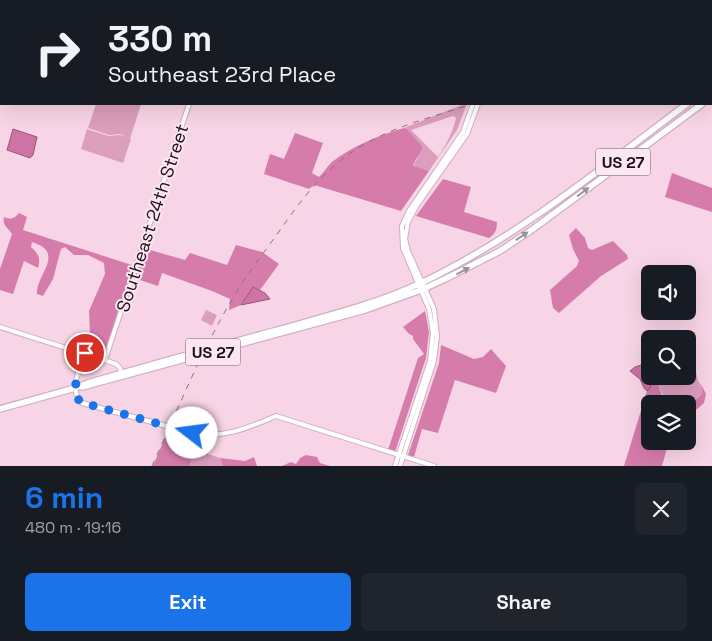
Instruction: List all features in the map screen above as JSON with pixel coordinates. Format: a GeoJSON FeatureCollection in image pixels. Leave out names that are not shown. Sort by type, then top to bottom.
{"type":"FeatureCollection","features":[{"type":"Feature","properties":{"kind":"highway","name":"US 27"},"geometry":{"type":"LineString","coordinates":[[303,325],[420,283],[466,260],[508,235],[686,105]]}},
{"type":"Feature","properties":{"kind":"highway","name":"US 27"},"geometry":{"type":"LineString","coordinates":[[0,409],[75,388],[89,386],[122,375],[303,325],[379,306],[423,289],[493,254],[533,229],[701,105]]}},
{"type":"Feature","properties":{"kind":"highway"},"geometry":{"type":"LineString","coordinates":[[652,130],[658,136]]}},
{"type":"Feature","properties":{"kind":"highway"},"geometry":{"type":"LineString","coordinates":[[493,254],[494,247],[508,235]]}},
{"type":"Feature","properties":{"kind":"main road","name":"Southeast 24th Street"},"geometry":{"type":"LineString","coordinates":[[105,360],[189,105]]}},
{"type":"Feature","properties":{"kind":"main road"},"geometry":{"type":"LineString","coordinates":[[395,466],[401,455],[434,361],[437,328],[434,309],[402,248],[402,226],[409,211],[462,132],[471,109],[476,105]]}},
{"type":"Feature","properties":{"kind":"main road"},"geometry":{"type":"LineString","coordinates":[[420,283],[408,250],[406,239],[408,222],[417,205],[467,134],[476,105]]}},
{"type":"Feature","properties":{"kind":"main road"},"geometry":{"type":"LineString","coordinates":[[0,327],[105,360],[118,366],[122,375]]}},
{"type":"Feature","properties":{"kind":"main road"},"geometry":{"type":"LineString","coordinates":[[85,353],[75,388],[82,403],[209,436],[229,434],[246,429],[276,416],[434,466]]}},
{"type":"Feature","properties":{"kind":"main road"},"geometry":{"type":"LineString","coordinates":[[400,466],[401,455]]}},
{"type":"Feature","properties":{"kind":"shaded area"},"geometry":{"type":"Polygon","coordinates":[[[96,105],[141,105],[130,139],[121,134],[109,135],[88,128],[96,105]]]}},
{"type":"Feature","properties":{"kind":"shaded area"},"geometry":{"type":"Polygon","coordinates":[[[462,105],[467,105],[457,130],[429,171],[413,167],[423,147],[404,128],[462,105]],[[453,116],[411,130],[438,157],[456,118],[453,116]]]}},
{"type":"Feature","properties":{"kind":"shaded area"},"geometry":{"type":"Polygon","coordinates":[[[404,128],[423,147],[413,166],[429,171],[401,211],[314,185],[309,189],[264,174],[270,154],[284,159],[295,133],[323,143],[312,173],[319,177],[332,162],[348,151],[404,128]]]}},
{"type":"Feature","properties":{"kind":"shaded area"},"geometry":{"type":"Polygon","coordinates":[[[13,129],[37,137],[33,155],[30,158],[7,150],[13,129]]]}},
{"type":"Feature","properties":{"kind":"shaded area"},"geometry":{"type":"Polygon","coordinates":[[[87,129],[108,136],[121,135],[131,139],[123,163],[81,149],[87,129]]]}},
{"type":"Feature","properties":{"kind":"shaded area"},"geometry":{"type":"Polygon","coordinates":[[[672,173],[712,188],[712,212],[665,197],[672,173]]]}},
{"type":"Feature","properties":{"kind":"shaded area"},"geometry":{"type":"Polygon","coordinates":[[[443,179],[471,187],[464,212],[497,222],[495,232],[489,238],[416,216],[443,179]]]}},
{"type":"Feature","properties":{"kind":"shaded area"},"geometry":{"type":"Polygon","coordinates":[[[19,213],[27,217],[23,230],[135,266],[102,358],[88,353],[90,334],[89,311],[105,274],[104,263],[88,255],[74,255],[65,247],[61,249],[53,279],[43,296],[37,294],[40,279],[47,265],[47,252],[32,242],[31,247],[39,259],[38,268],[24,261],[13,294],[0,290],[0,269],[12,234],[5,224],[4,217],[16,217],[19,213]]]}},
{"type":"Feature","properties":{"kind":"shaded area"},"geometry":{"type":"Polygon","coordinates":[[[576,228],[585,238],[588,248],[592,250],[613,241],[627,255],[628,259],[601,276],[559,313],[553,308],[550,290],[577,266],[579,261],[569,235],[576,228]]]}},
{"type":"Feature","properties":{"kind":"shaded area"},"geometry":{"type":"Polygon","coordinates":[[[236,245],[262,252],[279,264],[260,290],[253,287],[241,305],[229,310],[230,299],[162,273],[158,286],[134,278],[143,248],[185,260],[190,253],[227,265],[236,245]]]}},
{"type":"Feature","properties":{"kind":"shaded area"},"geometry":{"type":"Polygon","coordinates":[[[253,287],[265,293],[270,299],[241,305],[253,287]]]}},
{"type":"Feature","properties":{"kind":"shaded area"},"geometry":{"type":"Polygon","coordinates":[[[206,310],[217,315],[212,326],[201,320],[206,310]]]}},
{"type":"Feature","properties":{"kind":"shaded area"},"geometry":{"type":"Polygon","coordinates":[[[425,311],[429,332],[426,358],[395,452],[388,450],[418,358],[424,354],[413,339],[413,336],[403,327],[425,311]]]}},
{"type":"Feature","properties":{"kind":"shaded area"},"geometry":{"type":"Polygon","coordinates":[[[441,345],[474,359],[483,357],[491,349],[506,366],[496,393],[455,380],[438,433],[422,429],[414,457],[408,455],[439,363],[441,345]]]}},
{"type":"Feature","properties":{"kind":"shaded area"},"geometry":{"type":"Polygon","coordinates":[[[641,365],[641,381],[630,371],[641,365]]]}},
{"type":"Feature","properties":{"kind":"shaded area"},"geometry":{"type":"Polygon","coordinates":[[[696,372],[698,381],[702,386],[702,394],[698,398],[696,399],[696,395],[663,395],[659,385],[696,385],[696,372]]]}},
{"type":"Feature","properties":{"kind":"shaded area"},"geometry":{"type":"Polygon","coordinates":[[[643,385],[651,385],[647,391],[643,385]]]}},
{"type":"Feature","properties":{"kind":"shaded area"},"geometry":{"type":"Polygon","coordinates":[[[651,385],[659,385],[662,395],[646,395],[651,385]]]}},
{"type":"Feature","properties":{"kind":"shaded area"},"geometry":{"type":"Polygon","coordinates":[[[702,386],[706,394],[704,403],[696,410],[696,399],[702,394],[702,386]]]}},
{"type":"Feature","properties":{"kind":"shaded area"},"geometry":{"type":"Polygon","coordinates":[[[641,411],[641,450],[666,450],[662,466],[624,466],[641,411]]]}},
{"type":"Feature","properties":{"kind":"shaded area"},"geometry":{"type":"Polygon","coordinates":[[[169,428],[202,436],[201,450],[204,452],[196,450],[193,452],[190,466],[153,466],[169,428]]]}},
{"type":"Feature","properties":{"kind":"shaded area"},"geometry":{"type":"Polygon","coordinates":[[[196,450],[220,458],[223,466],[190,466],[193,453],[196,450]]]}},
{"type":"Feature","properties":{"kind":"shaded area"},"geometry":{"type":"Polygon","coordinates":[[[306,455],[317,457],[320,463],[330,466],[282,466],[291,462],[296,464],[300,458],[306,455]]]}},
{"type":"Feature","properties":{"kind":"shaded area"},"geometry":{"type":"Polygon","coordinates":[[[254,457],[257,466],[223,466],[220,458],[245,461],[254,457]]]}},
{"type":"Feature","properties":{"kind":"railway"},"geometry":{"type":"LineString","coordinates":[[152,466],[199,362],[231,301],[295,209],[313,187],[343,158],[368,142],[412,123],[469,105]]}},
{"type":"Feature","properties":{"kind":"route"},"geometry":{"type":"LineString","coordinates":[[85,353],[75,388],[80,402],[192,433]]}}]}
